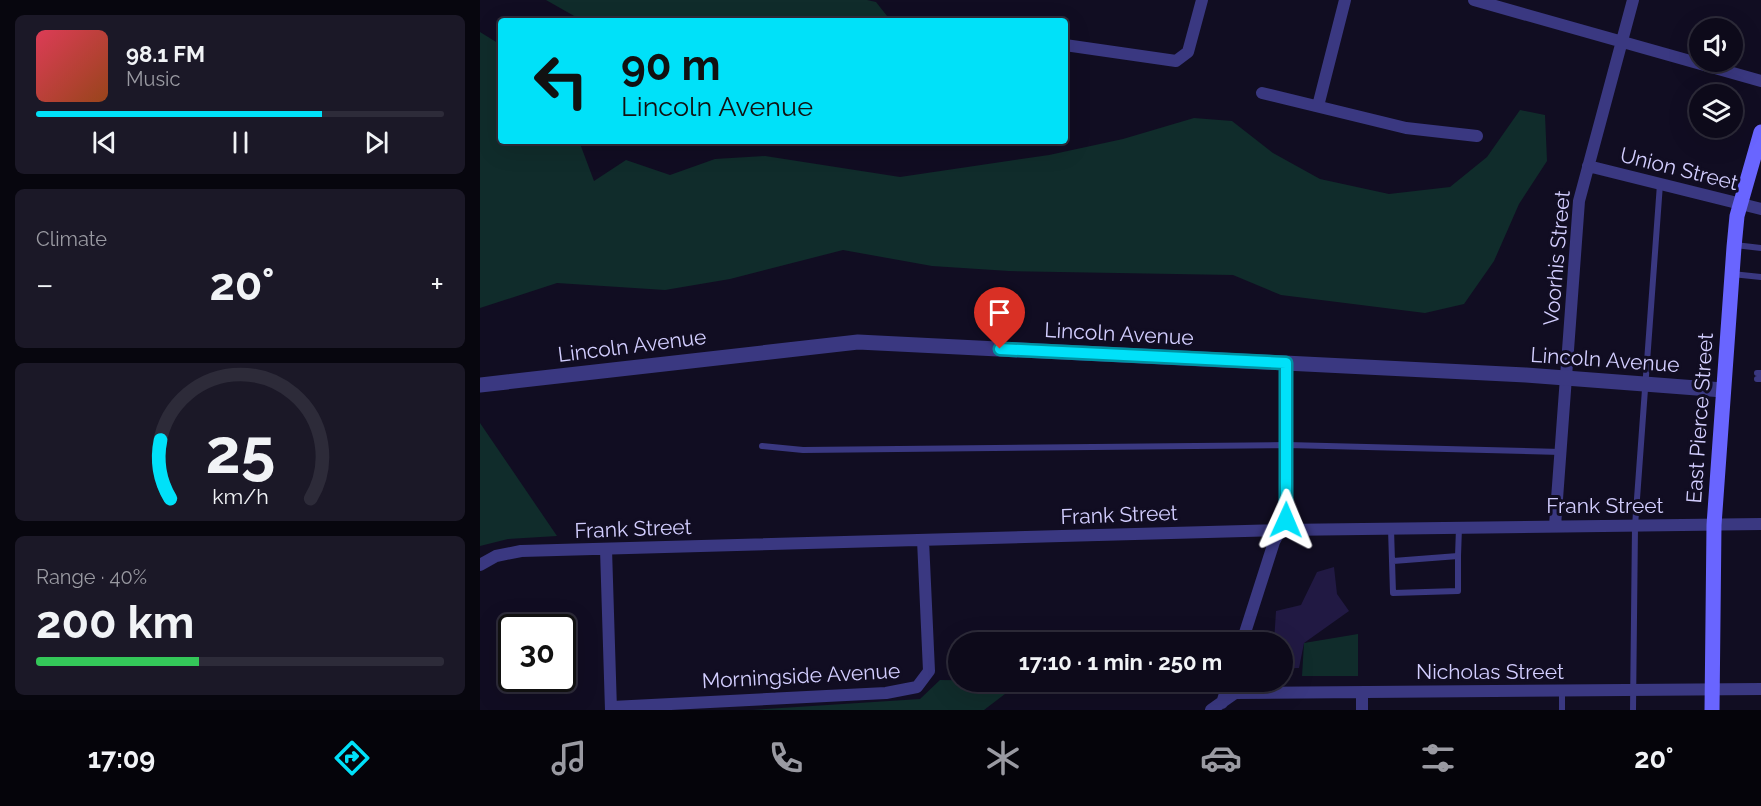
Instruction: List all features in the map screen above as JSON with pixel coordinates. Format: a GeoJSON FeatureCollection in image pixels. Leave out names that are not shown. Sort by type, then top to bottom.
{"type":"FeatureCollection","features":[{"type":"Feature","properties":{"kind":"main road","name":"East Pierce Street"},"geometry":{"type":"LineString","coordinates":[[1712,710],[1714,525],[1731,274],[1740,204],[1761,132]]}},
{"type":"Feature","properties":{"kind":"street"},"geometry":{"type":"LineString","coordinates":[[1068,45],[1171,62],[1188,52],[1202,0]]}},
{"type":"Feature","properties":{"kind":"street"},"geometry":{"type":"LineString","coordinates":[[1318,106],[1345,0]]}},
{"type":"Feature","properties":{"kind":"street"},"geometry":{"type":"LineString","coordinates":[[1474,0],[1489,2],[1761,81]]}},
{"type":"Feature","properties":{"kind":"street","name":"Voorhis Street"},"geometry":{"type":"LineString","coordinates":[[1555,526],[1580,201],[1633,0]]}},
{"type":"Feature","properties":{"kind":"street"},"geometry":{"type":"LineString","coordinates":[[1262,93],[1406,128],[1477,136]]}},
{"type":"Feature","properties":{"kind":"street","name":"Union Street"},"geometry":{"type":"LineString","coordinates":[[1588,166],[1761,209]]}},
{"type":"Feature","properties":{"kind":"street","name":"Lincoln Avenue"},"geometry":{"type":"LineString","coordinates":[[480,385],[858,342],[1566,378],[1723,390]]}},
{"type":"Feature","properties":{"kind":"street"},"geometry":{"type":"LineString","coordinates":[[1245,632],[1274,542],[1286,520],[1286,363]]}},
{"type":"Feature","properties":{"kind":"street","name":"Frank Street"},"geometry":{"type":"LineString","coordinates":[[480,565],[496,556],[521,551],[1281,530],[1761,525]]}},
{"type":"Feature","properties":{"kind":"street","name":"Morningside Avenue"},"geometry":{"type":"LineString","coordinates":[[611,708],[886,693],[917,687],[927,676],[929,665],[923,540]]}},
{"type":"Feature","properties":{"kind":"street"},"geometry":{"type":"LineString","coordinates":[[606,549],[611,708]]}},
{"type":"Feature","properties":{"kind":"street","name":"Nicholas Street"},"geometry":{"type":"LineString","coordinates":[[1211,710],[1221,706],[1235,693],[1761,689]]}},
{"type":"Feature","properties":{"kind":"street"},"geometry":{"type":"LineString","coordinates":[[1362,693],[1362,710]]}},
{"type":"Feature","properties":{"kind":"lane"},"geometry":{"type":"LineString","coordinates":[[1633,710],[1635,526],[1660,184]]}},
{"type":"Feature","properties":{"kind":"lane"},"geometry":{"type":"LineString","coordinates":[[1734,245],[1761,248]]}},
{"type":"Feature","properties":{"kind":"lane"},"geometry":{"type":"LineString","coordinates":[[1731,274],[1761,277]]}},
{"type":"Feature","properties":{"kind":"lane"},"geometry":{"type":"LineString","coordinates":[[762,446],[815,450],[1287,445],[1561,452]]}},
{"type":"Feature","properties":{"kind":"lane"},"geometry":{"type":"LineString","coordinates":[[1391,528],[1393,593],[1455,592],[1458,587],[1459,528]]}},
{"type":"Feature","properties":{"kind":"lane"},"geometry":{"type":"LineString","coordinates":[[1393,561],[1458,556]]}},
{"type":"Feature","properties":{"kind":"lane"},"geometry":{"type":"LineString","coordinates":[[1562,691],[1562,710]]}},
{"type":"Feature","properties":{"kind":"green space"},"geometry":{"type":"Polygon","coordinates":[[[546,0],[867,0],[876,2],[889,18],[578,18],[546,0]]]}},
{"type":"Feature","properties":{"kind":"green space"},"geometry":{"type":"Polygon","coordinates":[[[480,32],[498,43],[498,144],[580,144],[594,181],[626,160],[670,175],[715,159],[765,156],[900,177],[1049,155],[1123,139],[1194,118],[1232,121],[1273,153],[1320,179],[1389,194],[1450,187],[1487,157],[1520,110],[1545,115],[1547,161],[1519,204],[1494,261],[1464,304],[1425,313],[1281,295],[1233,275],[1009,271],[932,266],[843,250],[730,279],[665,290],[557,283],[480,308],[480,32]]]}},
{"type":"Feature","properties":{"kind":"green space"},"geometry":{"type":"Polygon","coordinates":[[[480,423],[557,536],[508,539],[480,546],[480,423]]]}},
{"type":"Feature","properties":{"kind":"green space"},"geometry":{"type":"Polygon","coordinates":[[[1358,634],[1358,676],[1302,676],[1304,643],[1358,634]]]}},
{"type":"Feature","properties":{"kind":"green space"},"geometry":{"type":"Polygon","coordinates":[[[940,680],[948,680],[948,692],[1008,692],[984,710],[752,710],[920,699],[940,680]]]}},
{"type":"Feature","properties":{"kind":"building"},"geometry":{"type":"Polygon","coordinates":[[[1334,567],[1337,594],[1349,611],[1304,643],[1299,668],[1293,668],[1293,632],[1275,632],[1276,611],[1301,605],[1317,572],[1334,567]]]}},
{"type":"Feature","properties":{"kind":"route"},"geometry":{"type":"LineString","coordinates":[[1000,349],[1286,363],[1286,520]]}}]}
